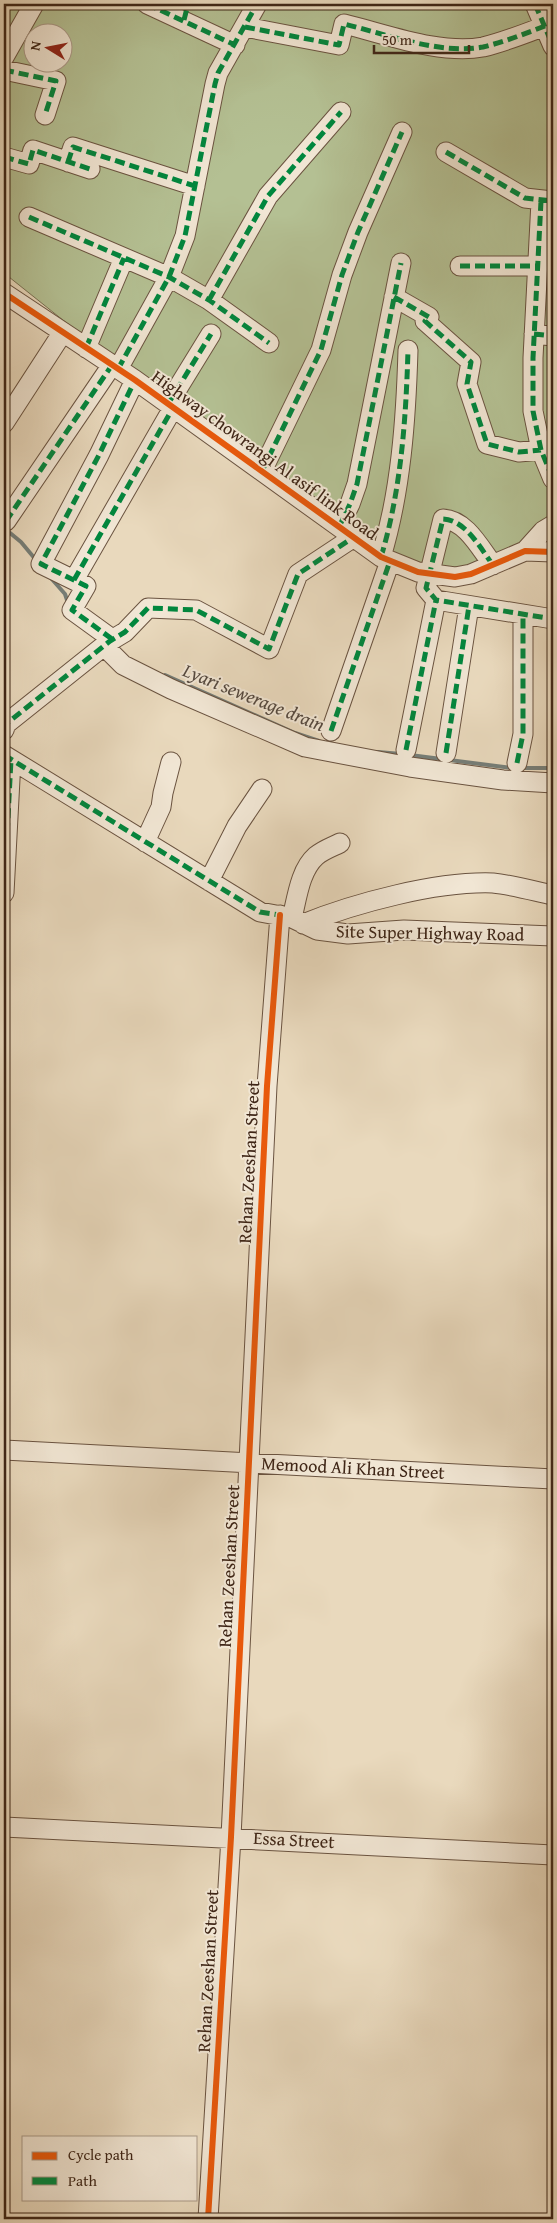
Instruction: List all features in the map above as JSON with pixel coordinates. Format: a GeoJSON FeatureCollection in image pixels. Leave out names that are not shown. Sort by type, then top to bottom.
{"type":"FeatureCollection","features":[{"type":"Feature","properties":{"kind":"street"},"geometry":{"type":"LineString","coordinates":[[4,58],[34,4]]}},
{"type":"Feature","properties":{"kind":"street"},"geometry":{"type":"LineString","coordinates":[[147,4],[186,12],[236,44]]}},
{"type":"Feature","properties":{"kind":"street"},"geometry":{"type":"LineString","coordinates":[[6,521],[115,367],[169,277],[185,236],[218,73],[258,4]]}},
{"type":"Feature","properties":{"kind":"street"},"geometry":{"type":"LineString","coordinates":[[535,4],[553,46]]}},
{"type":"Feature","properties":{"kind":"street"},"geometry":{"type":"LineString","coordinates":[[245,27],[339,45],[344,24],[449,49],[481,47],[513,38],[544,26]]}},
{"type":"Feature","properties":{"kind":"street"},"geometry":{"type":"LineString","coordinates":[[4,70],[56,81],[45,115]]}},
{"type":"Feature","properties":{"kind":"street"},"geometry":{"type":"LineString","coordinates":[[209,300],[268,196],[341,112]]}},
{"type":"Feature","properties":{"kind":"street"},"geometry":{"type":"LineString","coordinates":[[262,471],[321,350],[342,275],[358,232],[402,132]]}},
{"type":"Feature","properties":{"kind":"street"},"geometry":{"type":"LineString","coordinates":[[68,162],[73,147],[195,186]]}},
{"type":"Feature","properties":{"kind":"street"},"geometry":{"type":"LineString","coordinates":[[4,157],[29,164],[32,150],[90,169]]}},
{"type":"Feature","properties":{"kind":"street"},"geometry":{"type":"LineString","coordinates":[[446,152],[525,198],[547,201],[537,266],[533,411],[541,450],[553,479]]}},
{"type":"Feature","properties":{"kind":"street"},"geometry":{"type":"LineString","coordinates":[[29,217],[169,277],[209,300],[269,343]]}},
{"type":"Feature","properties":{"kind":"street"},"geometry":{"type":"LineString","coordinates":[[86,348],[124,258]]}},
{"type":"Feature","properties":{"kind":"street"},"geometry":{"type":"LineString","coordinates":[[4,730],[6,724],[107,643],[125,632],[148,608],[196,610],[269,649],[298,574],[346,532],[350,504],[357,484],[401,263]]}},
{"type":"Feature","properties":{"kind":"street"},"geometry":{"type":"LineString","coordinates":[[460,266],[537,266]]}},
{"type":"Feature","properties":{"kind":"street","name":"Highway chowrangi Al asif link Road"},"geometry":{"type":"LineString","coordinates":[[4,292],[135,380],[386,559],[418,572],[455,577],[471,574],[525,551]]}},
{"type":"Feature","properties":{"kind":"street"},"geometry":{"type":"LineString","coordinates":[[394,297],[429,317],[425,321],[471,362],[467,384],[487,444],[519,452],[541,450]]}},
{"type":"Feature","properties":{"kind":"street"},"geometry":{"type":"LineString","coordinates":[[4,423],[62,332]]}},
{"type":"Feature","properties":{"kind":"street"},"geometry":{"type":"LineString","coordinates":[[74,580],[211,334]]}},
{"type":"Feature","properties":{"kind":"street"},"geometry":{"type":"LineString","coordinates":[[534,334],[553,336]]}},
{"type":"Feature","properties":{"kind":"street"},"geometry":{"type":"LineString","coordinates":[[331,731],[386,559],[396,494],[407,383],[408,350]]}},
{"type":"Feature","properties":{"kind":"street"},"geometry":{"type":"LineString","coordinates":[[135,380],[99,455],[41,564],[86,586],[72,610],[107,643],[122,664],[171,689],[306,747],[420,769],[503,780],[553,783]]}},
{"type":"Feature","properties":{"kind":"street"},"geometry":{"type":"LineString","coordinates":[[493,565],[470,533],[457,522],[443,519],[428,573],[426,588],[436,600],[553,619]]}},
{"type":"Feature","properties":{"kind":"street"},"geometry":{"type":"LineString","coordinates":[[525,551],[543,531],[553,525]]}},
{"type":"Feature","properties":{"kind":"street"},"geometry":{"type":"LineString","coordinates":[[525,551],[553,552]]}},
{"type":"Feature","properties":{"kind":"street"},"geometry":{"type":"LineString","coordinates":[[406,750],[436,600]]}},
{"type":"Feature","properties":{"kind":"street"},"geometry":{"type":"LineString","coordinates":[[446,753],[469,606]]}},
{"type":"Feature","properties":{"kind":"street"},"geometry":{"type":"LineString","coordinates":[[517,763],[523,734],[523,614]]}},
{"type":"Feature","properties":{"kind":"street"},"geometry":{"type":"LineString","coordinates":[[4,893],[7,757]]}},
{"type":"Feature","properties":{"kind":"street","name":"Site Super Highway Road"},"geometry":{"type":"LineString","coordinates":[[7,757],[260,912],[292,919],[317,930],[348,934],[404,930],[553,936]]}},
{"type":"Feature","properties":{"kind":"street"},"geometry":{"type":"LineString","coordinates":[[145,842],[162,807],[163,793],[171,762]]}},
{"type":"Feature","properties":{"kind":"street"},"geometry":{"type":"LineString","coordinates":[[209,881],[237,826],[262,789]]}},
{"type":"Feature","properties":{"kind":"street","name":"Rehan Zeeshan Street"},"geometry":{"type":"LineString","coordinates":[[208,2219],[231,1838],[268,1086],[292,919],[302,878],[315,857],[323,851],[340,844]]}},
{"type":"Feature","properties":{"kind":"street"},"geometry":{"type":"LineString","coordinates":[[292,919],[336,911],[394,896],[468,884],[494,884],[553,895]]}},
{"type":"Feature","properties":{"kind":"street","name":"Memood Ali Khan Street"},"geometry":{"type":"LineString","coordinates":[[4,1450],[553,1479]]}},
{"type":"Feature","properties":{"kind":"street","name":"Essa Street"},"geometry":{"type":"LineString","coordinates":[[4,1827],[553,1855]]}},
{"type":"Feature","properties":{"kind":"green space"},"geometry":{"type":"Polygon","coordinates":[[[4,4],[553,4],[553,528],[493,565],[426,588],[168,404],[4,273],[4,4]]]}},
{"type":"Feature","properties":{"kind":"waterway","name":"Lyari sewerage drain"},"geometry":{"type":"LineString","coordinates":[[4,528],[21,542],[36,560]]}},
{"type":"Feature","properties":{"kind":"waterway","name":"Lyari sewerage drain"},"geometry":{"type":"LineString","coordinates":[[50,577],[65,594],[68,603]]}},
{"type":"Feature","properties":{"kind":"waterway","name":"Lyari sewerage drain"},"geometry":{"type":"LineString","coordinates":[[165,675],[295,733],[319,741]]}},
{"type":"Feature","properties":{"kind":"waterway","name":"Lyari sewerage drain"},"geometry":{"type":"LineString","coordinates":[[378,752],[401,754]]}},
{"type":"Feature","properties":{"kind":"waterway","name":"Lyari sewerage drain"},"geometry":{"type":"LineString","coordinates":[[410,755],[512,768]]}},
{"type":"Feature","properties":{"kind":"waterway","name":"Lyari sewerage drain"},"geometry":{"type":"LineString","coordinates":[[522,768],[553,768]]}},
{"type":"Feature","properties":{"kind":"marked path"},"geometry":{"type":"LineString","coordinates":[[147,4],[235,45]]}},
{"type":"Feature","properties":{"kind":"marked path"},"geometry":{"type":"LineString","coordinates":[[184,20],[188,4]]}},
{"type":"Feature","properties":{"kind":"marked path"},"geometry":{"type":"LineString","coordinates":[[118,369],[169,277],[185,236],[218,73],[257,4]]}},
{"type":"Feature","properties":{"kind":"marked path"},"geometry":{"type":"LineString","coordinates":[[535,4],[553,46]]}},
{"type":"Feature","properties":{"kind":"marked path"},"geometry":{"type":"LineString","coordinates":[[245,27],[339,45],[344,24],[431,46],[466,49],[491,45],[545,26]]}},
{"type":"Feature","properties":{"kind":"marked path"},"geometry":{"type":"LineString","coordinates":[[4,70],[56,81],[45,115]]}},
{"type":"Feature","properties":{"kind":"marked path"},"geometry":{"type":"LineString","coordinates":[[209,300],[268,196],[341,112]]}},
{"type":"Feature","properties":{"kind":"marked path"},"geometry":{"type":"LineString","coordinates":[[262,471],[321,350],[342,275],[358,232],[402,132]]}},
{"type":"Feature","properties":{"kind":"marked path"},"geometry":{"type":"LineString","coordinates":[[68,162],[73,147],[195,186]]}},
{"type":"Feature","properties":{"kind":"marked path"},"geometry":{"type":"LineString","coordinates":[[4,157],[29,164],[33,150],[90,169]]}},
{"type":"Feature","properties":{"kind":"marked path"},"geometry":{"type":"LineString","coordinates":[[446,152],[525,198],[553,201]]}},
{"type":"Feature","properties":{"kind":"marked path"},"geometry":{"type":"LineString","coordinates":[[541,201],[533,358],[533,411],[541,450],[553,479]]}},
{"type":"Feature","properties":{"kind":"marked path"},"geometry":{"type":"LineString","coordinates":[[29,217],[169,277],[209,300],[269,343]]}},
{"type":"Feature","properties":{"kind":"marked path"},"geometry":{"type":"LineString","coordinates":[[86,348],[124,258]]}},
{"type":"Feature","properties":{"kind":"marked path"},"geometry":{"type":"LineString","coordinates":[[339,527],[357,484],[401,263]]}},
{"type":"Feature","properties":{"kind":"marked path"},"geometry":{"type":"LineString","coordinates":[[460,266],[537,266]]}},
{"type":"Feature","properties":{"kind":"marked path"},"geometry":{"type":"LineString","coordinates":[[394,297],[429,317],[425,321],[471,362],[467,384],[487,444],[519,452],[541,450]]}},
{"type":"Feature","properties":{"kind":"marked path"},"geometry":{"type":"LineString","coordinates":[[168,404],[211,334]]}},
{"type":"Feature","properties":{"kind":"marked path"},"geometry":{"type":"LineString","coordinates":[[534,334],[553,336]]}},
{"type":"Feature","properties":{"kind":"marked path"},"geometry":{"type":"LineString","coordinates":[[381,557],[398,481],[406,402],[408,350]]}},
{"type":"Feature","properties":{"kind":"marked path"},"geometry":{"type":"LineString","coordinates":[[6,521],[112,365]]}},
{"type":"Feature","properties":{"kind":"marked path"},"geometry":{"type":"LineString","coordinates":[[112,639],[72,610],[86,586],[41,564],[99,455],[135,380]]}},
{"type":"Feature","properties":{"kind":"marked path"},"geometry":{"type":"LineString","coordinates":[[74,580],[173,408]]}},
{"type":"Feature","properties":{"kind":"marked path"},"geometry":{"type":"LineString","coordinates":[[493,565],[478,543],[466,530],[459,524],[443,519],[426,588],[436,600],[553,619]]}},
{"type":"Feature","properties":{"kind":"marked path"},"geometry":{"type":"LineString","coordinates":[[4,730],[6,724],[110,641],[125,632],[148,608],[196,610],[269,649],[298,574],[354,537]]}},
{"type":"Feature","properties":{"kind":"marked path"},"geometry":{"type":"LineString","coordinates":[[331,731],[390,561]]}},
{"type":"Feature","properties":{"kind":"marked path"},"geometry":{"type":"LineString","coordinates":[[406,750],[436,600]]}},
{"type":"Feature","properties":{"kind":"marked path"},"geometry":{"type":"LineString","coordinates":[[446,753],[469,606]]}},
{"type":"Feature","properties":{"kind":"marked path"},"geometry":{"type":"LineString","coordinates":[[517,763],[523,734],[523,614]]}},
{"type":"Feature","properties":{"kind":"marked path"},"geometry":{"type":"LineString","coordinates":[[4,755],[260,912],[280,915]]}},
{"type":"Feature","properties":{"kind":"marked path"},"geometry":{"type":"LineString","coordinates":[[4,893],[11,760]]}},
{"type":"Feature","properties":{"kind":"cycle path"},"geometry":{"type":"LineString","coordinates":[[4,293],[135,380],[381,557],[418,572],[455,577],[471,574],[525,551],[553,552]]}},
{"type":"Feature","properties":{"kind":"cycle path"},"geometry":{"type":"LineString","coordinates":[[208,2219],[231,1837],[267,1086],[280,915]]}}]}
